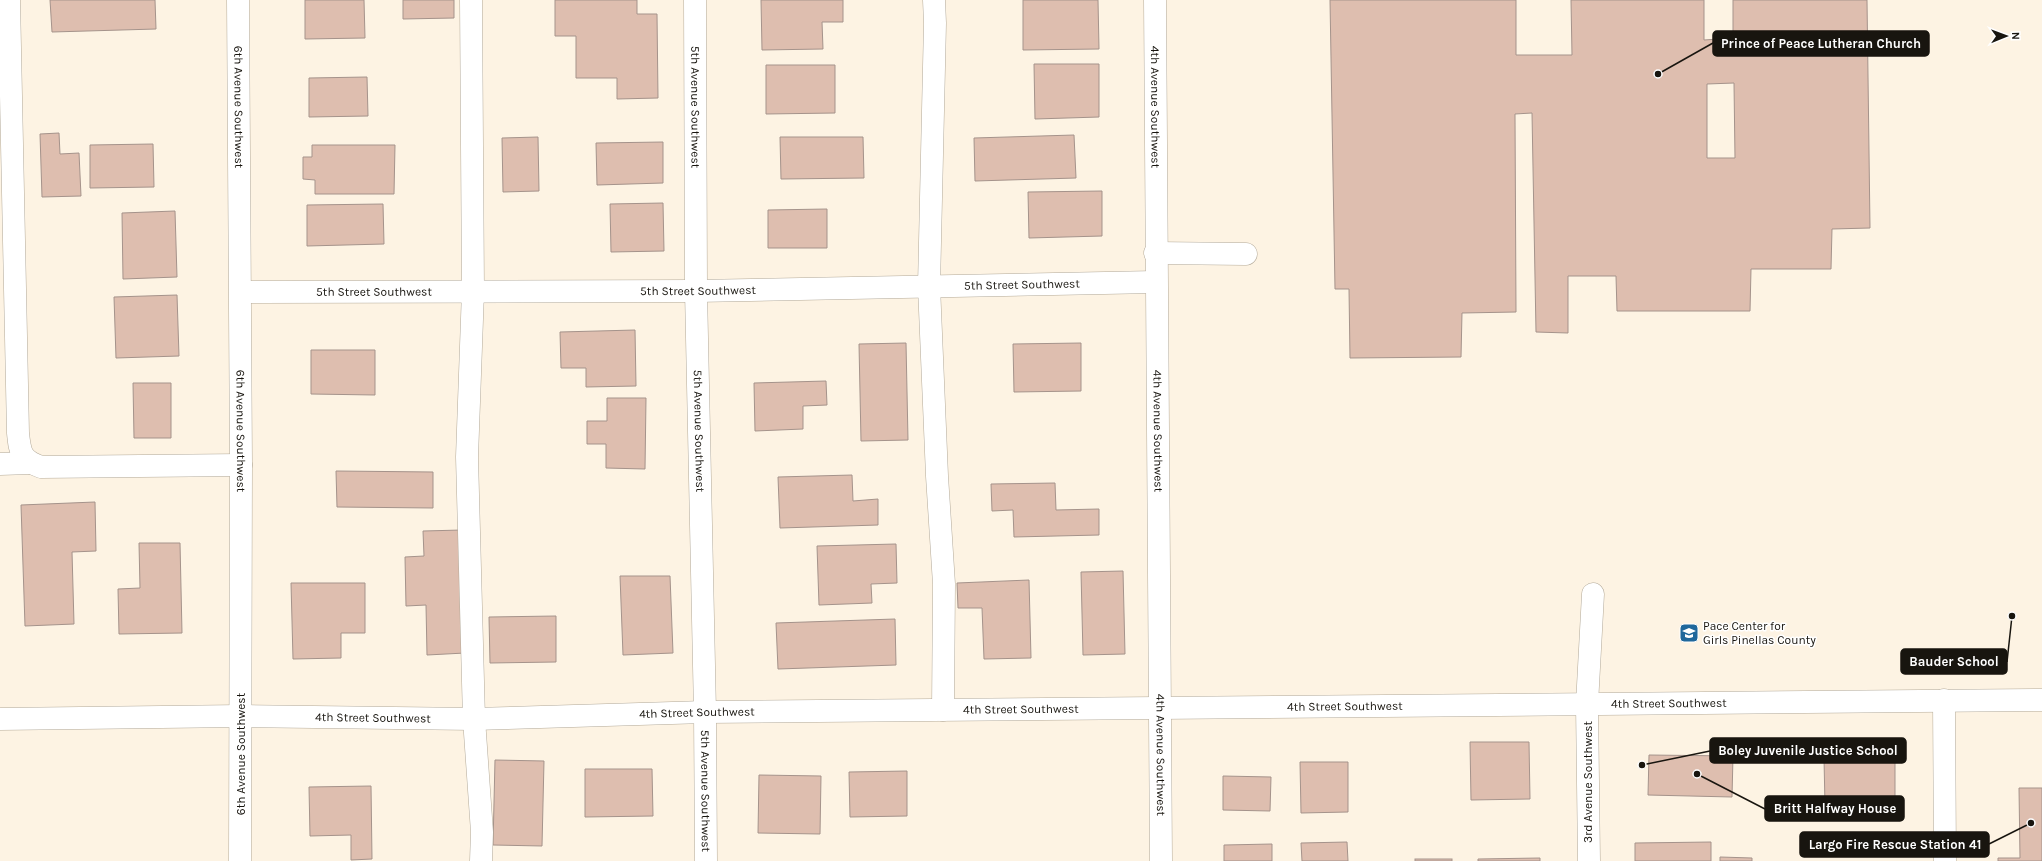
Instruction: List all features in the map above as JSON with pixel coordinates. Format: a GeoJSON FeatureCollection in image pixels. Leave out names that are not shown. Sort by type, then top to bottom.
{"type":"FeatureCollection","features":[{"type":"Feature","properties":{"kind":"street"},"geometry":{"type":"LineString","coordinates":[[9,0],[18,433],[20,452],[30,463]]}},
{"type":"Feature","properties":{"kind":"street","name":"6th Avenue Southwest"},"geometry":{"type":"LineString","coordinates":[[238,0],[241,292],[240,861]]}},
{"type":"Feature","properties":{"kind":"street"},"geometry":{"type":"LineString","coordinates":[[470,0],[473,291],[467,457],[474,719],[482,832],[481,861]]}},
{"type":"Feature","properties":{"kind":"street","name":"5th Avenue Southwest"},"geometry":{"type":"LineString","coordinates":[[695,0],[696,291],[705,712],[706,861]]}},
{"type":"Feature","properties":{"kind":"street"},"geometry":{"type":"LineString","coordinates":[[934,0],[935,23],[929,286],[937,469],[944,584],[943,710]]}},
{"type":"Feature","properties":{"kind":"street","name":"4th Avenue Southwest"},"geometry":{"type":"LineString","coordinates":[[1155,0],[1155,282],[1161,708],[1161,861]]}},
{"type":"Feature","properties":{"kind":"street"},"geometry":{"type":"LineString","coordinates":[[1155,253],[1246,254]]}},
{"type":"Feature","properties":{"kind":"street","name":"5th Street Southwest"},"geometry":{"type":"LineString","coordinates":[[241,292],[696,291],[1155,282]]}},
{"type":"Feature","properties":{"kind":"street"},"geometry":{"type":"LineString","coordinates":[[0,464],[30,463],[41,467],[241,465]]}},
{"type":"Feature","properties":{"kind":"street","name":"3rd Avenue Southwest"},"geometry":{"type":"LineString","coordinates":[[1588,861],[1587,704],[1593,594]]}},
{"type":"Feature","properties":{"kind":"street"},"geometry":{"type":"LineString","coordinates":[[1944,700],[1945,861]]}},
{"type":"Feature","properties":{"kind":"street","name":"4th Street Southwest"},"geometry":{"type":"LineString","coordinates":[[0,718],[241,716],[474,719],[705,712],[2042,700]]}},
{"type":"Feature","properties":{"kind":"building"},"geometry":{"type":"Polygon","coordinates":[[[50,0],[155,0],[156,29],[52,32],[50,0]]]}},
{"type":"Feature","properties":{"kind":"building"},"geometry":{"type":"Polygon","coordinates":[[[305,0],[364,0],[365,38],[305,39],[305,0]]]}},
{"type":"Feature","properties":{"kind":"building"},"geometry":{"type":"Polygon","coordinates":[[[403,0],[454,0],[454,18],[403,19],[403,0]]]}},
{"type":"Feature","properties":{"kind":"building"},"geometry":{"type":"Polygon","coordinates":[[[555,0],[637,0],[637,14],[657,14],[658,98],[617,99],[617,78],[576,78],[576,36],[555,36],[555,0]]]}},
{"type":"Feature","properties":{"kind":"building"},"geometry":{"type":"Polygon","coordinates":[[[761,0],[843,0],[843,22],[822,22],[823,49],[762,50],[761,0]]]}},
{"type":"Feature","properties":{"kind":"building"},"geometry":{"type":"Polygon","coordinates":[[[1023,0],[1098,0],[1099,49],[1023,50],[1023,0]]]}},
{"type":"Feature","properties":{"kind":"building"},"geometry":{"type":"Polygon","coordinates":[[[1330,0],[1516,0],[1516,55],[1572,55],[1571,0],[1704,0],[1704,40],[1733,38],[1733,0],[1867,0],[1870,228],[1832,229],[1831,269],[1751,269],[1750,311],[1617,311],[1616,276],[1568,276],[1568,333],[1536,332],[1532,113],[1515,114],[1516,312],[1462,313],[1461,357],[1350,358],[1349,289],[1335,289],[1330,0]],[[1734,83],[1707,84],[1707,158],[1735,158],[1734,83]]]}},
{"type":"Feature","properties":{"kind":"building"},"geometry":{"type":"Polygon","coordinates":[[[1034,64],[1099,64],[1099,117],[1035,119],[1034,64]]]}},
{"type":"Feature","properties":{"kind":"building"},"geometry":{"type":"Polygon","coordinates":[[[766,65],[835,65],[835,113],[766,114],[766,65]]]}},
{"type":"Feature","properties":{"kind":"building"},"geometry":{"type":"Polygon","coordinates":[[[367,77],[368,116],[309,117],[309,78],[367,77]]]}},
{"type":"Feature","properties":{"kind":"building"},"geometry":{"type":"Polygon","coordinates":[[[59,133],[60,154],[79,153],[81,196],[42,197],[40,134],[59,133]]]}},
{"type":"Feature","properties":{"kind":"building"},"geometry":{"type":"Polygon","coordinates":[[[1074,135],[1076,178],[975,181],[974,138],[1074,135]]]}},
{"type":"Feature","properties":{"kind":"building"},"geometry":{"type":"Polygon","coordinates":[[[538,137],[539,191],[503,192],[502,138],[538,137]]]}},
{"type":"Feature","properties":{"kind":"building"},"geometry":{"type":"Polygon","coordinates":[[[780,137],[863,137],[864,178],[781,179],[780,137]]]}},
{"type":"Feature","properties":{"kind":"building"},"geometry":{"type":"Polygon","coordinates":[[[663,142],[663,183],[597,185],[596,143],[663,142]]]}},
{"type":"Feature","properties":{"kind":"building"},"geometry":{"type":"Polygon","coordinates":[[[153,144],[154,187],[90,188],[90,145],[153,144]]]}},
{"type":"Feature","properties":{"kind":"building"},"geometry":{"type":"Polygon","coordinates":[[[312,145],[395,145],[394,194],[315,194],[315,180],[303,179],[303,157],[312,157],[312,145]]]}},
{"type":"Feature","properties":{"kind":"building"},"geometry":{"type":"Polygon","coordinates":[[[1102,191],[1102,236],[1029,238],[1028,192],[1102,191]]]}},
{"type":"Feature","properties":{"kind":"building"},"geometry":{"type":"Polygon","coordinates":[[[663,203],[664,251],[611,252],[610,204],[663,203]]]}},
{"type":"Feature","properties":{"kind":"building"},"geometry":{"type":"Polygon","coordinates":[[[383,204],[384,244],[307,246],[307,205],[383,204]]]}},
{"type":"Feature","properties":{"kind":"building"},"geometry":{"type":"Polygon","coordinates":[[[827,209],[827,248],[768,248],[768,210],[827,209]]]}},
{"type":"Feature","properties":{"kind":"building"},"geometry":{"type":"Polygon","coordinates":[[[175,211],[177,277],[123,279],[122,213],[175,211]]]}},
{"type":"Feature","properties":{"kind":"building"},"geometry":{"type":"Polygon","coordinates":[[[177,295],[179,356],[116,358],[114,297],[177,295]]]}},
{"type":"Feature","properties":{"kind":"building"},"geometry":{"type":"Polygon","coordinates":[[[635,330],[636,386],[586,387],[586,368],[561,368],[560,332],[635,330]]]}},
{"type":"Feature","properties":{"kind":"building"},"geometry":{"type":"Polygon","coordinates":[[[906,343],[908,440],[861,441],[859,344],[906,343]]]}},
{"type":"Feature","properties":{"kind":"building"},"geometry":{"type":"Polygon","coordinates":[[[1081,343],[1081,391],[1014,392],[1013,344],[1081,343]]]}},
{"type":"Feature","properties":{"kind":"building"},"geometry":{"type":"Polygon","coordinates":[[[311,350],[375,350],[375,395],[311,394],[311,350]]]}},
{"type":"Feature","properties":{"kind":"building"},"geometry":{"type":"Polygon","coordinates":[[[826,381],[827,405],[803,406],[803,429],[755,431],[754,383],[826,381]]]}},
{"type":"Feature","properties":{"kind":"building"},"geometry":{"type":"Polygon","coordinates":[[[133,383],[171,383],[171,438],[134,438],[133,383]]]}},
{"type":"Feature","properties":{"kind":"building"},"geometry":{"type":"Polygon","coordinates":[[[607,398],[646,398],[645,469],[606,468],[606,444],[587,444],[587,421],[607,421],[607,398]]]}},
{"type":"Feature","properties":{"kind":"building"},"geometry":{"type":"Polygon","coordinates":[[[336,471],[433,472],[433,508],[337,507],[336,471]]]}},
{"type":"Feature","properties":{"kind":"building"},"geometry":{"type":"Polygon","coordinates":[[[852,475],[853,501],[878,499],[878,525],[780,528],[778,477],[852,475]]]}},
{"type":"Feature","properties":{"kind":"building"},"geometry":{"type":"Polygon","coordinates":[[[1055,483],[1056,510],[1099,509],[1099,535],[1014,537],[1013,510],[992,511],[991,484],[1055,483]]]}},
{"type":"Feature","properties":{"kind":"building"},"geometry":{"type":"Polygon","coordinates":[[[95,502],[96,551],[72,552],[74,624],[25,626],[21,505],[95,502]]]}},
{"type":"Feature","properties":{"kind":"building"},"geometry":{"type":"Polygon","coordinates":[[[462,530],[465,653],[427,655],[426,605],[406,606],[405,557],[424,556],[423,531],[462,530]]]}},
{"type":"Feature","properties":{"kind":"building"},"geometry":{"type":"Polygon","coordinates":[[[139,543],[180,543],[182,633],[119,634],[118,589],[140,588],[139,543]]]}},
{"type":"Feature","properties":{"kind":"building"},"geometry":{"type":"Polygon","coordinates":[[[896,544],[897,583],[871,584],[872,603],[819,605],[817,546],[896,544]]]}},
{"type":"Feature","properties":{"kind":"building"},"geometry":{"type":"Polygon","coordinates":[[[1123,571],[1125,654],[1083,655],[1081,572],[1123,571]]]}},
{"type":"Feature","properties":{"kind":"building"},"geometry":{"type":"Polygon","coordinates":[[[620,576],[670,576],[673,653],[623,655],[620,576]]]}},
{"type":"Feature","properties":{"kind":"building"},"geometry":{"type":"Polygon","coordinates":[[[1029,580],[1031,658],[984,659],[982,608],[958,608],[957,583],[1029,580]]]}},
{"type":"Feature","properties":{"kind":"building"},"geometry":{"type":"Polygon","coordinates":[[[291,583],[365,583],[365,633],[341,633],[341,658],[293,659],[291,583]]]}},
{"type":"Feature","properties":{"kind":"building"},"geometry":{"type":"Polygon","coordinates":[[[556,616],[556,662],[490,663],[489,617],[556,616]]]}},
{"type":"Feature","properties":{"kind":"building"},"geometry":{"type":"Polygon","coordinates":[[[895,619],[896,665],[778,669],[776,623],[895,619]]]}},
{"type":"Feature","properties":{"kind":"building"},"geometry":{"type":"Polygon","coordinates":[[[1470,742],[1529,742],[1530,799],[1471,800],[1470,742]]]}},
{"type":"Feature","properties":{"kind":"building"},"geometry":{"type":"Polygon","coordinates":[[[1649,755],[1733,756],[1732,797],[1648,795],[1649,755]]]}},
{"type":"Feature","properties":{"kind":"building"},"geometry":{"type":"Polygon","coordinates":[[[1895,757],[1895,805],[1825,806],[1824,758],[1895,757]]]}},
{"type":"Feature","properties":{"kind":"building"},"geometry":{"type":"Polygon","coordinates":[[[495,760],[544,761],[542,846],[493,845],[495,760]]]}},
{"type":"Feature","properties":{"kind":"building"},"geometry":{"type":"Polygon","coordinates":[[[1300,762],[1348,762],[1348,812],[1301,813],[1300,762]]]}},
{"type":"Feature","properties":{"kind":"building"},"geometry":{"type":"Polygon","coordinates":[[[585,769],[652,769],[653,816],[585,817],[585,769]]]}},
{"type":"Feature","properties":{"kind":"building"},"geometry":{"type":"Polygon","coordinates":[[[907,771],[907,816],[850,817],[849,772],[907,771]]]}},
{"type":"Feature","properties":{"kind":"building"},"geometry":{"type":"Polygon","coordinates":[[[759,775],[821,776],[820,834],[758,833],[759,775]]]}},
{"type":"Feature","properties":{"kind":"building"},"geometry":{"type":"Polygon","coordinates":[[[1223,776],[1271,777],[1270,811],[1223,810],[1223,776]]]}},
{"type":"Feature","properties":{"kind":"building"},"geometry":{"type":"Polygon","coordinates":[[[371,786],[372,859],[351,860],[351,835],[310,836],[309,787],[371,786]]]}},
{"type":"Feature","properties":{"kind":"building"},"geometry":{"type":"Polygon","coordinates":[[[2019,788],[2042,788],[2042,861],[1998,861],[1998,858],[2020,858],[2019,788]]]}},
{"type":"Feature","properties":{"kind":"building"},"geometry":{"type":"Polygon","coordinates":[[[1347,842],[1348,861],[1302,861],[1301,843],[1347,842]]]}},
{"type":"Feature","properties":{"kind":"building"},"geometry":{"type":"Polygon","coordinates":[[[1711,842],[1711,861],[1635,861],[1635,843],[1711,842]]]}},
{"type":"Feature","properties":{"kind":"building"},"geometry":{"type":"Polygon","coordinates":[[[1272,844],[1272,861],[1224,861],[1224,845],[1272,844]]]}},
{"type":"Feature","properties":{"kind":"building"},"geometry":{"type":"Polygon","coordinates":[[[1720,857],[1752,858],[1752,861],[1720,861],[1720,857]]]}},
{"type":"Feature","properties":{"kind":"building"},"geometry":{"type":"Polygon","coordinates":[[[1540,858],[1540,861],[1478,861],[1478,859],[1540,858]]]}},
{"type":"Feature","properties":{"kind":"building"},"geometry":{"type":"Polygon","coordinates":[[[1415,859],[1452,859],[1452,861],[1415,861],[1415,859]]]}},
{"type":"Feature","properties":{"kind":"place","name":"Prince of Peace Lutheran Church"},"geometry":{"type":"Point","coordinates":[1658,74]}},
{"type":"Feature","properties":{"kind":"place","name":"Bauder School"},"geometry":{"type":"Point","coordinates":[2012,616]}},
{"type":"Feature","properties":{"kind":"place","name":"Pace Center for Girls Pinellas County"},"geometry":{"type":"Point","coordinates":[1689,633]}},
{"type":"Feature","properties":{"kind":"place","name":"Boley Juvenile Justice School"},"geometry":{"type":"Point","coordinates":[1642,765]}},
{"type":"Feature","properties":{"kind":"place","name":"Britt Halfway House"},"geometry":{"type":"Point","coordinates":[1697,774]}},
{"type":"Feature","properties":{"kind":"place","name":"Largo Fire Rescue Station 41"},"geometry":{"type":"Point","coordinates":[2031,823]}}]}
